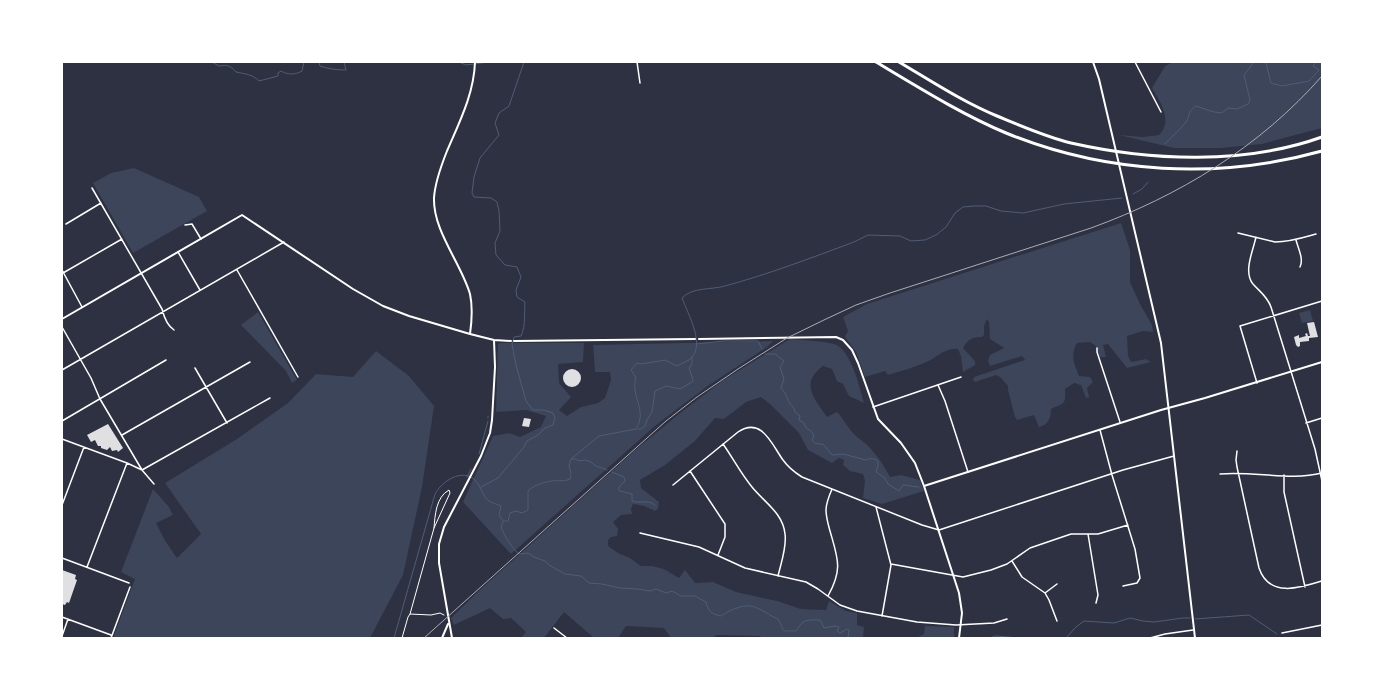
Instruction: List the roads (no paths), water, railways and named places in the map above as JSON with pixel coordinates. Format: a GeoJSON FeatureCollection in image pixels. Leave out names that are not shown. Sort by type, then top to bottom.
{"type":"FeatureCollection","features":[{"type":"Feature","properties":{"kind":"highway"},"geometry":{"type":"LineString","coordinates":[[876,62],[962,112],[1006,133],[1039,145],[1105,162],[1164,169],[1192,169],[1246,166],[1322,152]]}},
{"type":"Feature","properties":{"kind":"highway"},"geometry":{"type":"LineString","coordinates":[[899,62],[957,96],[995,115],[1029,129],[1069,142],[1102,149],[1164,156],[1211,157],[1254,153],[1282,148],[1322,137]]}},
{"type":"Feature","properties":{"kind":"street"},"geometry":{"type":"LineString","coordinates":[[470,334],[472,311],[470,294],[438,221],[434,199],[436,181],[472,89],[476,62]]}},
{"type":"Feature","properties":{"kind":"street"},"geometry":{"type":"LineString","coordinates":[[637,62],[640,83]]}},
{"type":"Feature","properties":{"kind":"street"},"geometry":{"type":"LineString","coordinates":[[1093,62],[1099,79],[1161,343],[1195,638]]}},
{"type":"Feature","properties":{"kind":"street"},"geometry":{"type":"LineString","coordinates":[[1135,62],[1161,112]]}},
{"type":"Feature","properties":{"kind":"street"},"geometry":{"type":"LineString","coordinates":[[92,188],[162,312],[174,330]]}},
{"type":"Feature","properties":{"kind":"street"},"geometry":{"type":"LineString","coordinates":[[66,224],[101,203]]}},
{"type":"Feature","properties":{"kind":"street"},"geometry":{"type":"LineString","coordinates":[[62,319],[242,215],[353,289],[383,306],[409,316],[470,334],[494,340],[513,341],[695,339]]}},
{"type":"Feature","properties":{"kind":"street"},"geometry":{"type":"LineString","coordinates":[[185,225],[192,224],[201,239]]}},
{"type":"Feature","properties":{"kind":"street"},"geometry":{"type":"LineString","coordinates":[[1238,234],[1275,242],[1296,240],[1316,234]]}},
{"type":"Feature","properties":{"kind":"street"},"geometry":{"type":"LineString","coordinates":[[1256,237],[1248,273],[1251,281],[1267,298],[1274,315],[1315,449],[1322,481]]}},
{"type":"Feature","properties":{"kind":"street"},"geometry":{"type":"LineString","coordinates":[[82,307],[63,272],[122,239]]}},
{"type":"Feature","properties":{"kind":"street"},"geometry":{"type":"LineString","coordinates":[[1296,240],[1301,258],[1300,268]]}},
{"type":"Feature","properties":{"kind":"street"},"geometry":{"type":"LineString","coordinates":[[62,370],[284,242]]}},
{"type":"Feature","properties":{"kind":"street"},"geometry":{"type":"LineString","coordinates":[[178,252],[201,291]]}},
{"type":"Feature","properties":{"kind":"street"},"geometry":{"type":"LineString","coordinates":[[237,270],[298,378]]}},
{"type":"Feature","properties":{"kind":"street"},"geometry":{"type":"LineString","coordinates":[[1256,383],[1240,326],[1322,301]]}},
{"type":"Feature","properties":{"kind":"street"},"geometry":{"type":"LineString","coordinates":[[62,327],[100,399],[142,470],[154,484]]}},
{"type":"Feature","properties":{"kind":"street"},"geometry":{"type":"LineString","coordinates":[[699,339],[836,338],[843,340],[852,350],[879,421],[901,443],[910,455],[915,463],[924,486],[954,576],[962,608],[959,638]]}},
{"type":"Feature","properties":{"kind":"street"},"geometry":{"type":"LineString","coordinates":[[452,638],[448,623],[439,563],[439,544],[444,528],[485,448],[491,427],[495,367],[494,340]]}},
{"type":"Feature","properties":{"kind":"street"},"geometry":{"type":"LineString","coordinates":[[1097,348],[1120,423]]}},
{"type":"Feature","properties":{"kind":"street"},"geometry":{"type":"LineString","coordinates":[[62,420],[166,360]]}},
{"type":"Feature","properties":{"kind":"street"},"geometry":{"type":"LineString","coordinates":[[122,435],[250,362]]}},
{"type":"Feature","properties":{"kind":"street"},"geometry":{"type":"LineString","coordinates":[[924,486],[1120,423],[1322,362]]}},
{"type":"Feature","properties":{"kind":"street"},"geometry":{"type":"LineString","coordinates":[[195,368],[226,423]]}},
{"type":"Feature","properties":{"kind":"street"},"geometry":{"type":"LineString","coordinates":[[873,407],[961,377]]}},
{"type":"Feature","properties":{"kind":"street"},"geometry":{"type":"LineString","coordinates":[[938,385],[945,401],[968,472]]}},
{"type":"Feature","properties":{"kind":"street"},"geometry":{"type":"LineString","coordinates":[[142,470],[270,398]]}},
{"type":"Feature","properties":{"kind":"street"},"geometry":{"type":"LineString","coordinates":[[1306,423],[1322,418]]}},
{"type":"Feature","properties":{"kind":"street"},"geometry":{"type":"LineString","coordinates":[[673,485],[742,429],[758,429],[766,434],[783,460],[793,471],[805,479],[939,530],[1163,458],[1174,456]]}},
{"type":"Feature","properties":{"kind":"street"},"geometry":{"type":"LineString","coordinates":[[1100,430],[1112,475],[1128,525],[1139,570],[1140,578],[1137,583],[1134,585],[1123,586]]}},
{"type":"Feature","properties":{"kind":"street"},"geometry":{"type":"LineString","coordinates":[[62,439],[142,470]]}},
{"type":"Feature","properties":{"kind":"street"},"geometry":{"type":"LineString","coordinates":[[723,444],[744,476],[761,497],[778,514],[783,523],[785,544],[778,576]]}},
{"type":"Feature","properties":{"kind":"street"},"geometry":{"type":"LineString","coordinates":[[62,505],[63,498],[84,447]]}},
{"type":"Feature","properties":{"kind":"street"},"geometry":{"type":"LineString","coordinates":[[1238,451],[1236,460],[1238,473],[1261,573],[1267,581],[1279,588],[1296,589],[1322,581]]}},
{"type":"Feature","properties":{"kind":"street"},"geometry":{"type":"LineString","coordinates":[[88,568],[126,463]]}},
{"type":"Feature","properties":{"kind":"street"},"geometry":{"type":"LineString","coordinates":[[690,471],[725,524],[725,538],[717,556]]}},
{"type":"Feature","properties":{"kind":"street"},"geometry":{"type":"LineString","coordinates":[[1220,474],[1238,473],[1304,476],[1321,473]]}},
{"type":"Feature","properties":{"kind":"street"},"geometry":{"type":"LineString","coordinates":[[1284,475],[1284,492],[1305,587]]}},
{"type":"Feature","properties":{"kind":"street"},"geometry":{"type":"LineString","coordinates":[[828,596],[836,580],[838,568],[838,556],[826,514],[826,505],[832,489]]}},
{"type":"Feature","properties":{"kind":"street"},"geometry":{"type":"LineString","coordinates":[[876,507],[891,564],[882,616]]}},
{"type":"Feature","properties":{"kind":"street"},"geometry":{"type":"LineString","coordinates":[[891,564],[963,577],[991,570],[1007,564],[1036,545],[1071,534],[1098,534],[1128,525]]}},
{"type":"Feature","properties":{"kind":"street"},"geometry":{"type":"LineString","coordinates":[[640,533],[695,546],[745,568],[809,584],[844,607],[857,611],[926,623],[960,625],[994,623],[1007,619]]}},
{"type":"Feature","properties":{"kind":"street"},"geometry":{"type":"LineString","coordinates":[[1088,534],[1098,595],[1096,603]]}},
{"type":"Feature","properties":{"kind":"street"},"geometry":{"type":"LineString","coordinates":[[62,558],[129,582]]}},
{"type":"Feature","properties":{"kind":"street"},"geometry":{"type":"LineString","coordinates":[[1012,561],[1022,577],[1045,593],[1057,621]]}},
{"type":"Feature","properties":{"kind":"street"},"geometry":{"type":"LineString","coordinates":[[1045,593],[1056,584]]}},
{"type":"Feature","properties":{"kind":"street"},"geometry":{"type":"LineString","coordinates":[[110,638],[130,587]]}},
{"type":"Feature","properties":{"kind":"street"},"geometry":{"type":"LineString","coordinates":[[62,617],[112,635]]}},
{"type":"Feature","properties":{"kind":"street"},"geometry":{"type":"LineString","coordinates":[[62,636],[68,619]]}},
{"type":"Feature","properties":{"kind":"street"},"geometry":{"type":"LineString","coordinates":[[442,638],[448,623]]}},
{"type":"Feature","properties":{"kind":"street"},"geometry":{"type":"LineString","coordinates":[[1282,633],[1322,625]]}},
{"type":"Feature","properties":{"kind":"street"},"geometry":{"type":"LineString","coordinates":[[554,628],[567,638]]}},
{"type":"Feature","properties":{"kind":"street"},"geometry":{"type":"LineString","coordinates":[[1150,638],[1165,634],[1194,630]]}},
{"type":"Feature","properties":{"kind":"waterway"},"geometry":{"type":"LineString","coordinates":[[212,62],[219,66],[228,66],[236,72],[251,76],[259,81],[278,76],[278,73],[281,71],[289,74],[302,71],[304,62]]}},
{"type":"Feature","properties":{"kind":"waterway"},"geometry":{"type":"LineString","coordinates":[[319,62],[320,66],[323,67],[346,70],[344,62]]}},
{"type":"Feature","properties":{"kind":"waterway"},"geometry":{"type":"LineString","coordinates":[[459,62],[466,65],[489,62]]}},
{"type":"Feature","properties":{"kind":"waterway"},"geometry":{"type":"LineString","coordinates":[[481,487],[498,478],[524,447],[527,441],[538,435],[545,428],[553,425],[555,418],[553,413],[544,410],[533,410],[526,401],[512,344],[514,337],[521,336],[523,332],[525,302],[517,297],[516,290],[521,277],[517,267],[505,265],[496,255],[495,243],[500,231],[497,202],[491,198],[474,197],[472,193],[474,177],[480,158],[499,135],[495,123],[499,113],[509,106],[524,62]]}},
{"type":"Feature","properties":{"kind":"waterway"},"geometry":{"type":"LineString","coordinates":[[1165,144],[1184,125],[1191,110],[1196,106],[1222,113],[1228,108],[1237,109],[1248,104],[1250,100],[1244,75],[1254,62]]}},
{"type":"Feature","properties":{"kind":"waterway"},"geometry":{"type":"LineString","coordinates":[[1264,62],[1266,63],[1271,83],[1282,86],[1309,81],[1319,70],[1313,66],[1316,62]]}},
{"type":"Feature","properties":{"kind":"waterway"},"geometry":{"type":"LineString","coordinates":[[1133,194],[1142,189],[1148,182]]}},
{"type":"Feature","properties":{"kind":"waterway"},"geometry":{"type":"LineString","coordinates":[[394,638],[435,494],[438,489],[447,481],[458,476],[464,475],[470,477],[477,482],[490,502],[501,506],[499,515],[503,521],[508,521],[510,513],[516,511],[522,513],[528,510],[528,491],[530,489],[536,485],[546,482],[570,479],[571,473],[569,466],[571,459],[599,436],[636,429],[639,422],[640,409],[635,391],[636,378],[631,370],[637,363],[642,364],[665,360],[677,366],[689,360],[694,354],[696,339],[692,321],[682,298],[686,294],[696,290],[725,286],[790,266],[854,242],[868,235],[900,236],[911,241],[925,240],[936,235],[946,227],[955,213],[963,207],[986,206],[1001,211],[1023,213],[1064,204],[1122,198]]}},
{"type":"Feature","properties":{"kind":"waterway"},"geometry":{"type":"LineString","coordinates":[[696,344],[724,341],[758,341],[762,349]]}},
{"type":"Feature","properties":{"kind":"waterway"},"geometry":{"type":"LineString","coordinates":[[765,354],[775,354],[784,361],[780,367],[784,379],[781,388],[795,412],[800,416],[799,420],[804,423],[806,428],[814,435],[813,441],[817,444],[823,444],[832,455],[843,454],[866,460],[872,459],[878,461],[876,472],[885,478],[888,484],[899,491],[903,485],[919,487]]}},
{"type":"Feature","properties":{"kind":"waterway"},"geometry":{"type":"LineString","coordinates":[[638,429],[645,426],[652,412],[655,391],[666,386],[680,389],[692,382],[693,380],[689,368],[692,364],[692,357]]}},
{"type":"Feature","properties":{"kind":"waterway"},"geometry":{"type":"LineString","coordinates":[[479,454],[488,421]]}},
{"type":"Feature","properties":{"kind":"waterway"},"geometry":{"type":"LineString","coordinates":[[572,459],[576,459],[578,461],[585,460],[607,470]]}},
{"type":"Feature","properties":{"kind":"waterway"},"geometry":{"type":"LineString","coordinates":[[467,477],[471,469]]}},
{"type":"Feature","properties":{"kind":"waterway"},"geometry":{"type":"LineString","coordinates":[[612,472],[624,477],[625,481],[618,489],[620,491],[632,494],[632,501],[650,502],[655,505]]}},
{"type":"Feature","properties":{"kind":"waterway"},"geometry":{"type":"LineString","coordinates":[[503,522],[501,527],[504,534],[519,554],[528,553],[545,561],[565,574],[581,576],[589,583],[650,591],[656,589],[666,593],[672,591],[681,596],[695,596],[706,602],[710,612],[721,616],[729,611],[743,606],[753,606],[778,619],[782,629],[785,631],[796,631],[805,621],[819,620],[824,628],[835,626],[839,627],[837,631],[840,633],[847,629],[849,630],[848,638]]}},
{"type":"Feature","properties":{"kind":"waterway"},"geometry":{"type":"LineString","coordinates":[[1195,619],[1249,615],[1277,634]]}},
{"type":"Feature","properties":{"kind":"waterway"},"geometry":{"type":"LineString","coordinates":[[1066,638],[1084,621],[1114,623],[1130,618],[1154,622],[1190,618]]}},
{"type":"Feature","properties":{"kind":"waterway"},"geometry":{"type":"LineString","coordinates":[[989,638],[996,636],[1019,638]]}},
{"type":"Feature","properties":{"kind":"railway"},"geometry":{"type":"LineString","coordinates":[[424,638],[666,421],[697,397],[787,338],[856,305],[1091,228],[1156,201],[1216,167],[1245,147],[1298,102],[1322,76]]}}]}
